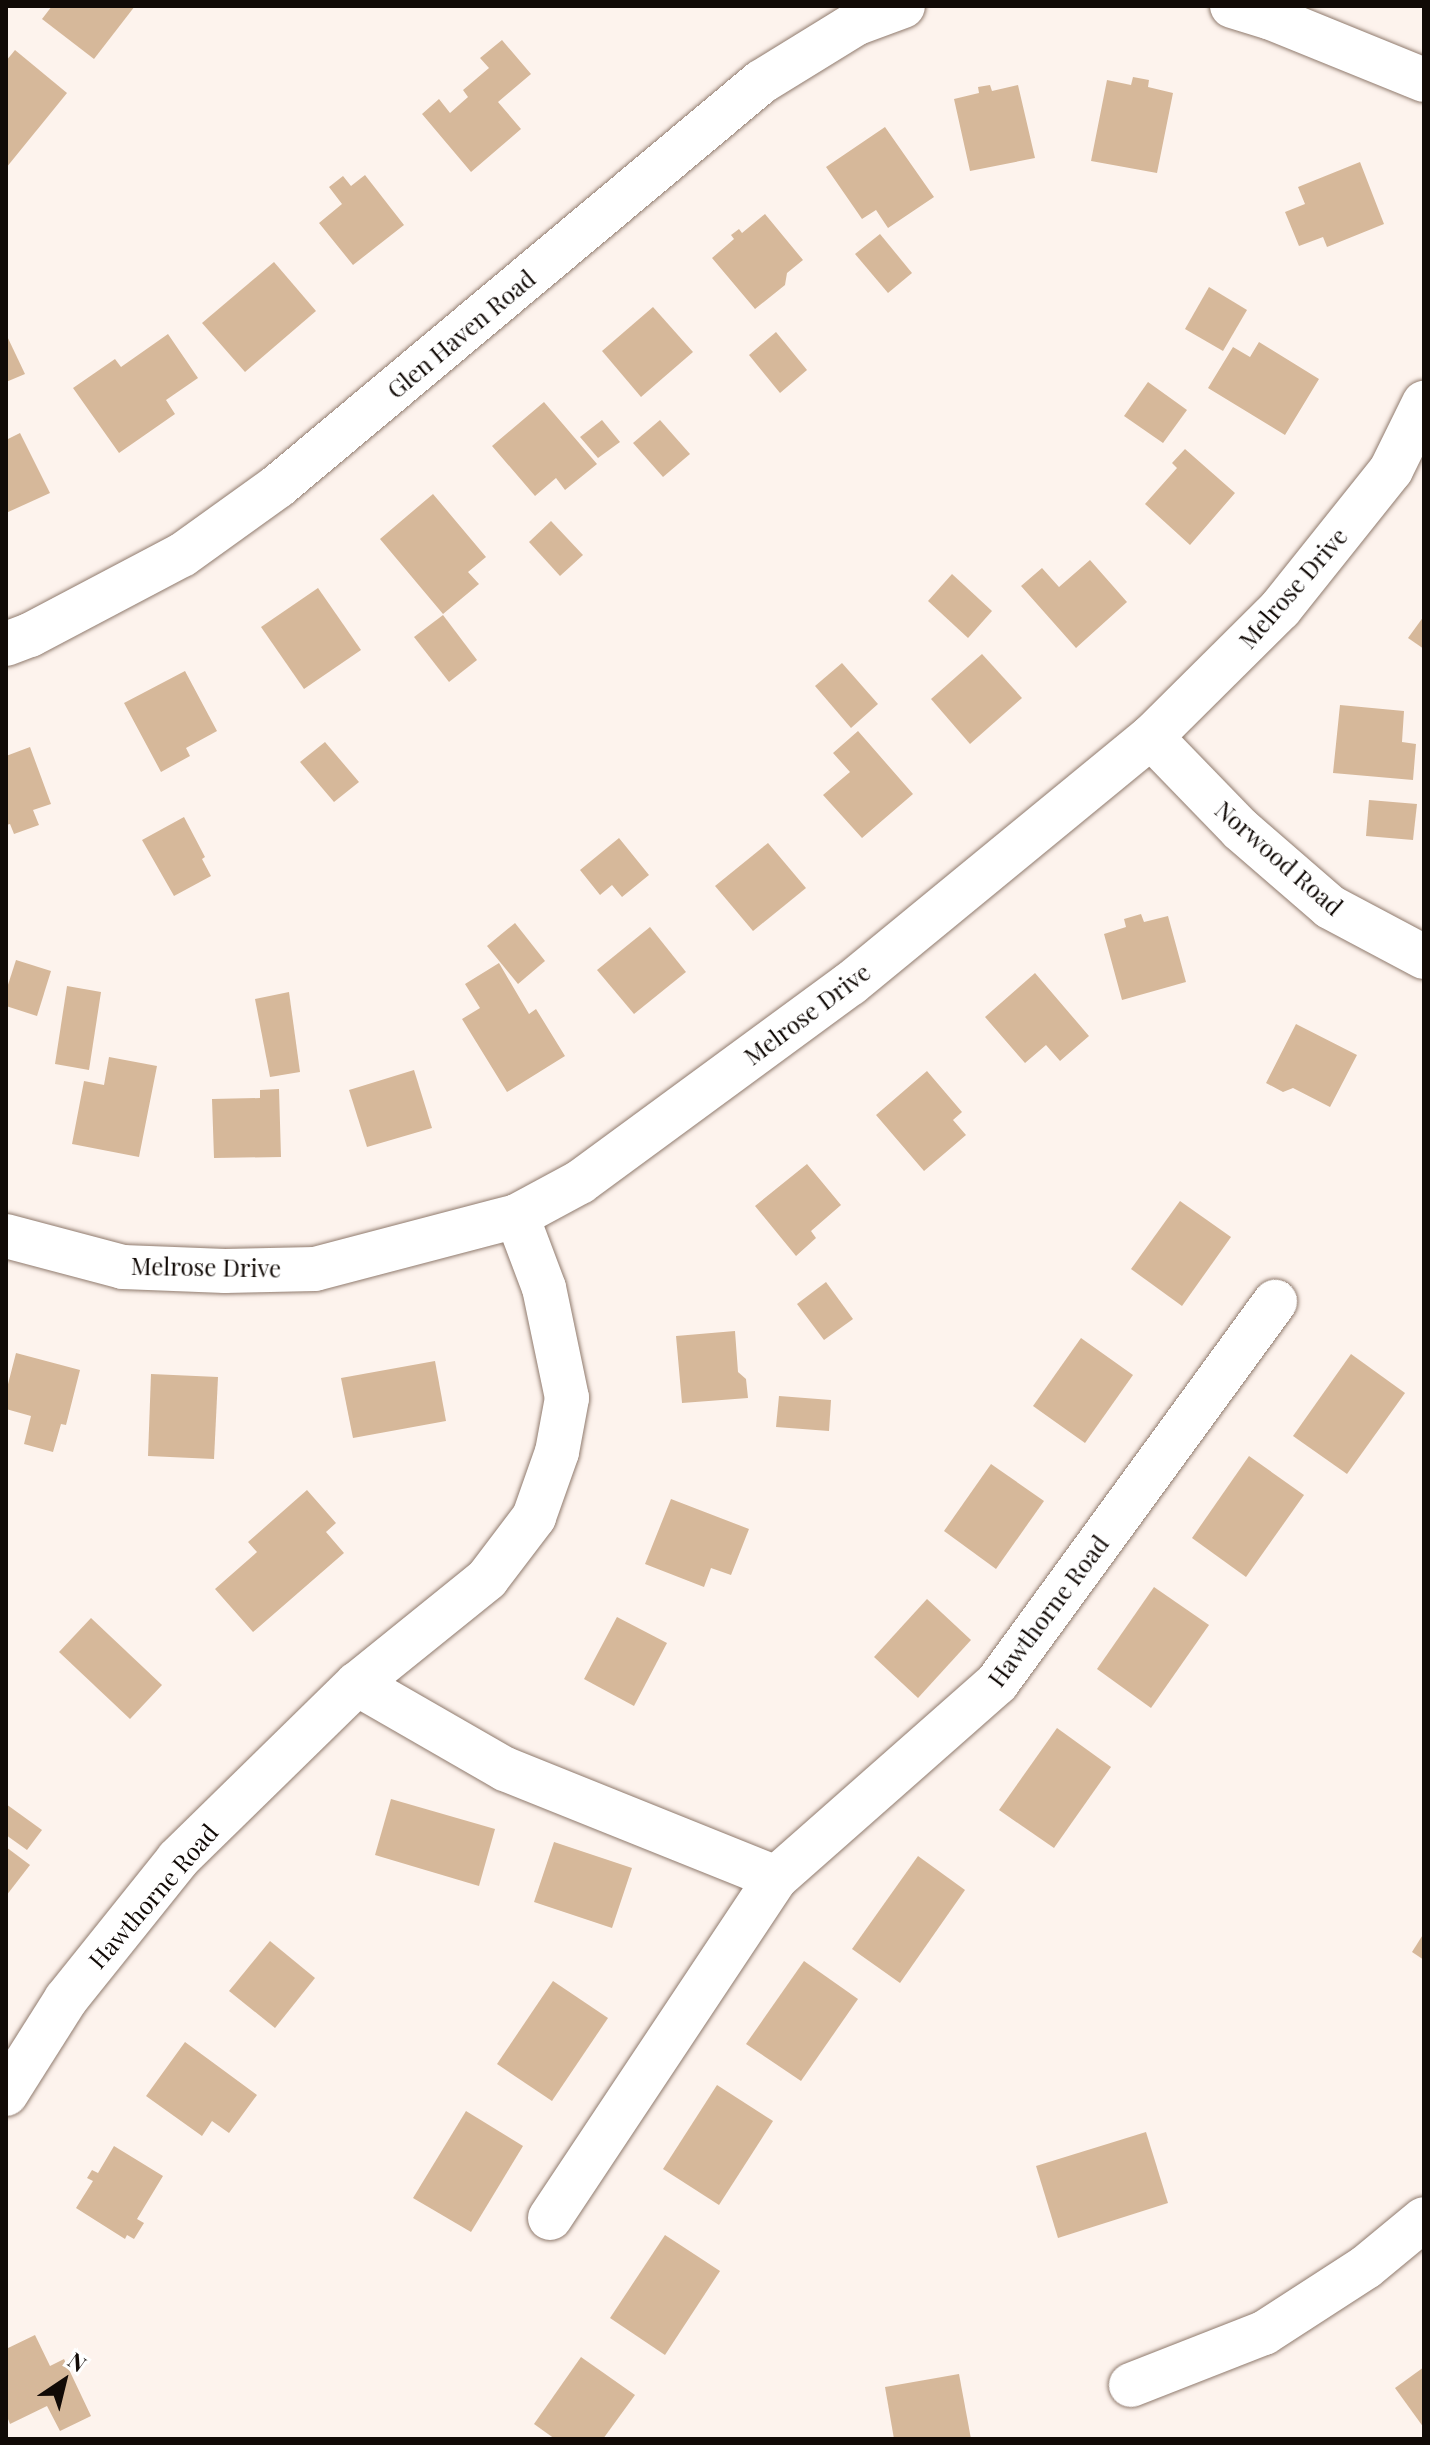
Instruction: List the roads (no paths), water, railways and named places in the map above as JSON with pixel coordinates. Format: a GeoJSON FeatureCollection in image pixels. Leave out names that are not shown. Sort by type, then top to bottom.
{"type":"FeatureCollection","features":[{"type":"Feature","properties":{"kind":"street","name":"Glen Haven Road"},"geometry":{"type":"LineString","coordinates":[[6,644],[30,635],[182,555],[278,486],[761,82],[857,23],[903,6]]}},
{"type":"Feature","properties":{"kind":"street"},"geometry":{"type":"LineString","coordinates":[[1232,6],[1424,80]]}},
{"type":"Feature","properties":{"kind":"street","name":"Melrose Drive"},"geometry":{"type":"LineString","coordinates":[[6,1236],[123,1267],[315,1269],[517,1216],[580,1182],[850,984],[1151,737],[1280,609],[1391,470],[1424,403]]}},
{"type":"Feature","properties":{"kind":"street","name":"Norwood Road"},"geometry":{"type":"LineString","coordinates":[[1151,737],[1240,829],[1330,907],[1424,957]]}},
{"type":"Feature","properties":{"kind":"street","name":"Hawthorne Road"},"geometry":{"type":"LineString","coordinates":[[6,2094],[66,1999],[178,1859],[357,1684],[487,1579],[534,1517],[557,1452],[567,1398],[544,1288],[517,1216]]}},
{"type":"Feature","properties":{"kind":"street","name":"Hawthorne Road"},"geometry":{"type":"LineString","coordinates":[[550,2218],[776,1878],[997,1683],[1275,1302]]}},
{"type":"Feature","properties":{"kind":"street"},"geometry":{"type":"LineString","coordinates":[[357,1684],[505,1769],[776,1878]]}},
{"type":"Feature","properties":{"kind":"street"},"geometry":{"type":"LineString","coordinates":[[1131,2385],[1264,2333],[1366,2267],[1424,2219]]}}]}
